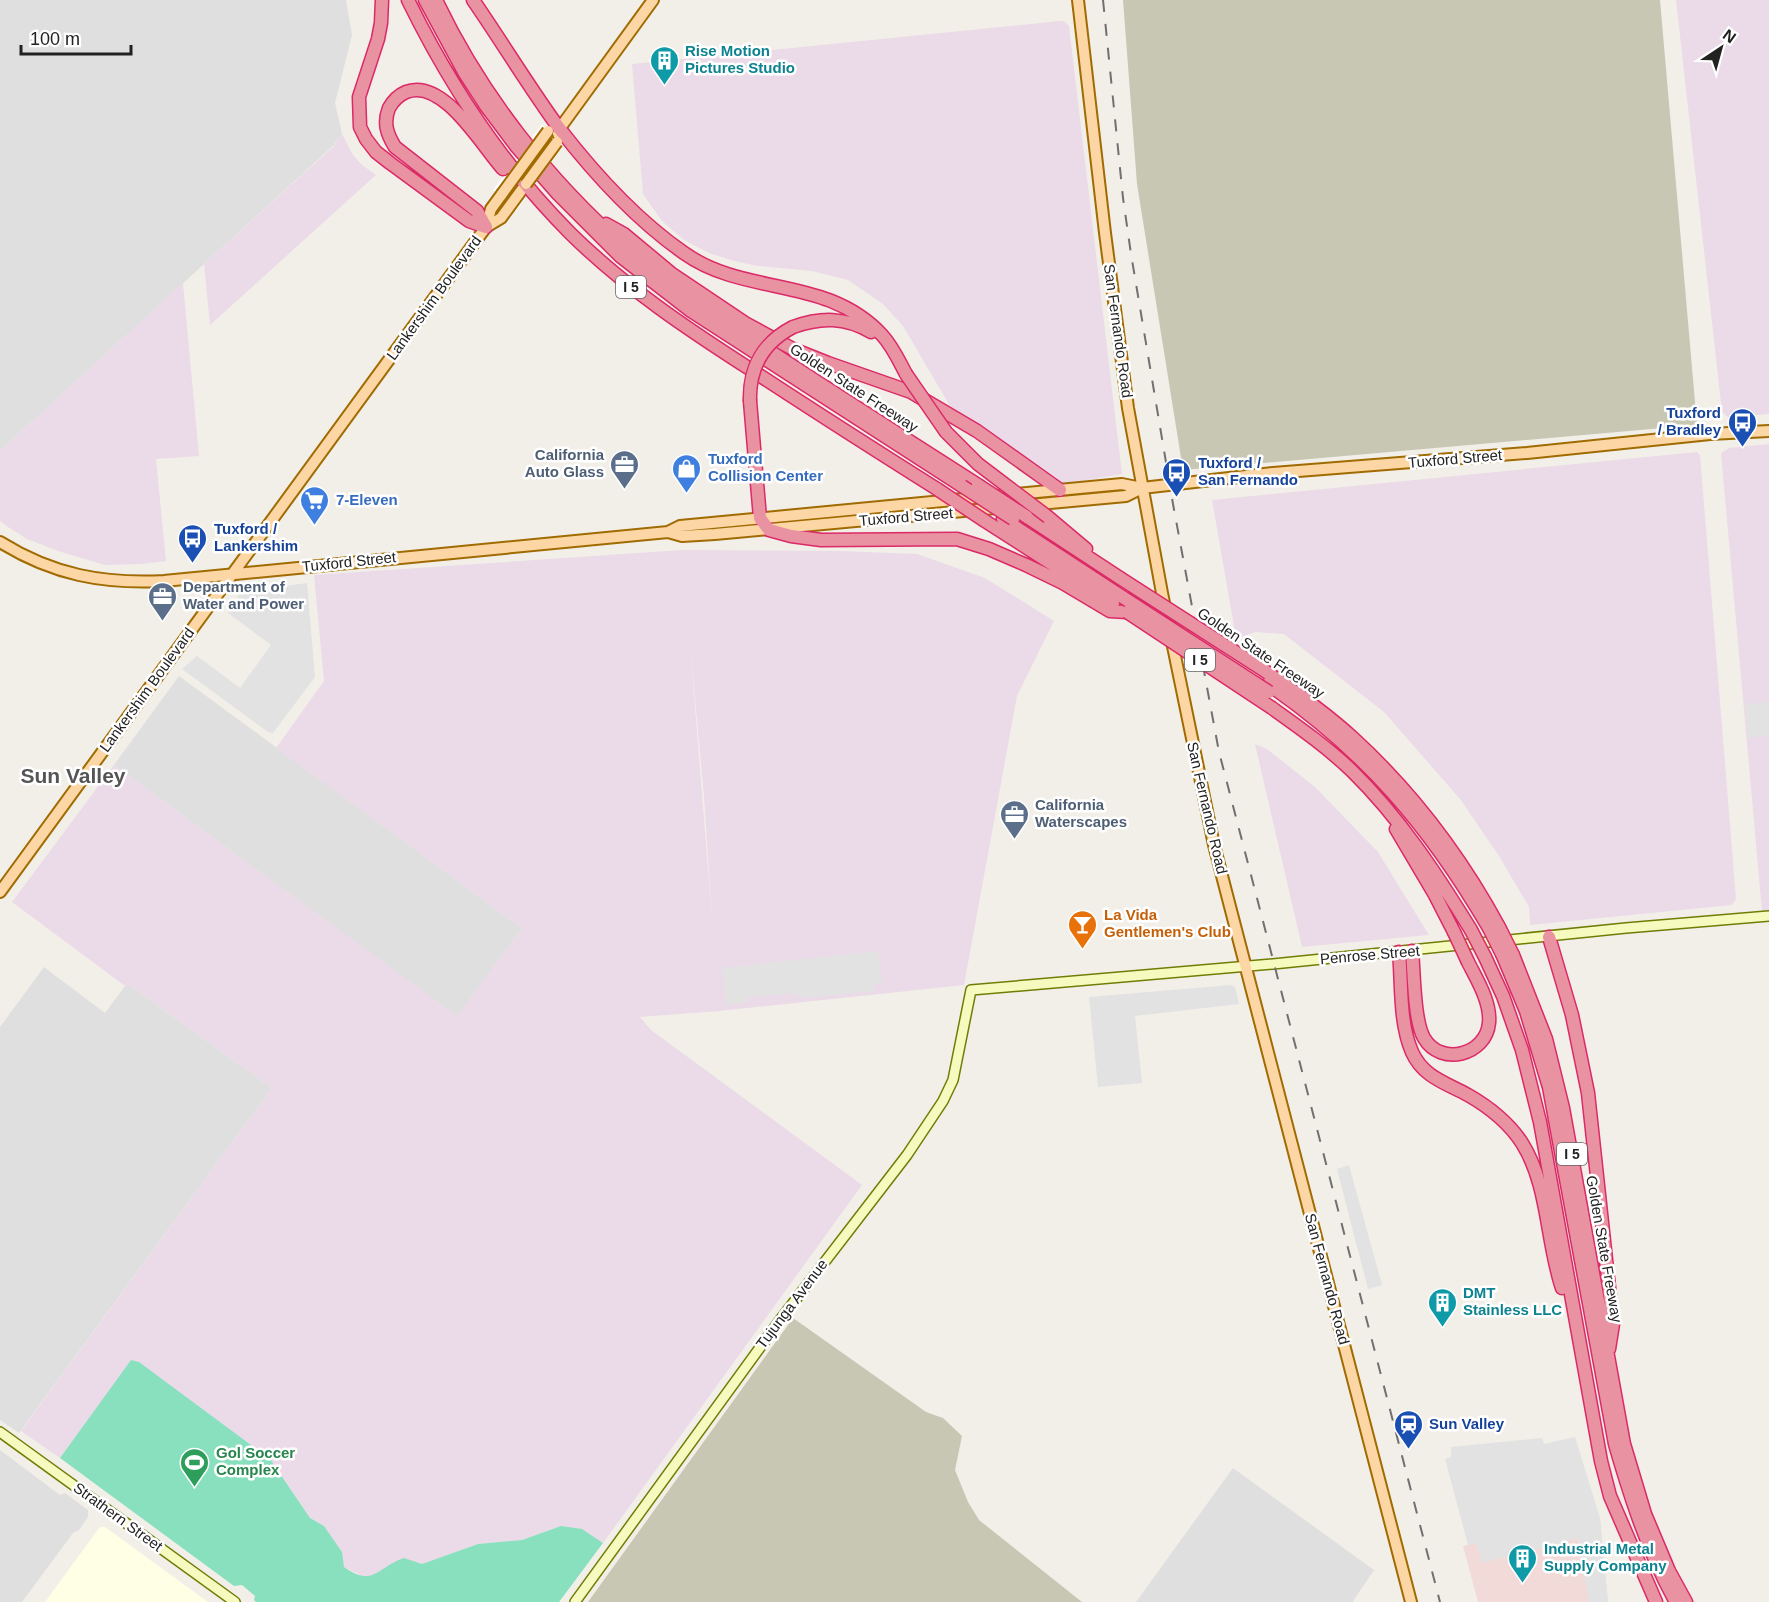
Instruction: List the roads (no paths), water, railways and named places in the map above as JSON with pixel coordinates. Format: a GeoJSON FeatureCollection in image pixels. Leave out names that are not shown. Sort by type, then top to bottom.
{"type":"FeatureCollection","features":[{"type":"Feature","properties":{"kind":"highway"},"geometry":{"type":"LineString","coordinates":[[382,0],[378,39],[359,97],[360,127],[376,152],[469,221],[486,227]]}},
{"type":"Feature","properties":{"kind":"highway","name":"Golden State Freeway"},"geometry":{"type":"LineString","coordinates":[[408,0],[456,90],[491,141],[521,178],[578,240],[625,282],[676,321],[1127,612],[1272,708],[1330,751],[1353,772],[1486,928],[1499,956],[1546,1039],[1561,1098],[1624,1444],[1657,1543],[1686,1602]]}},
{"type":"Feature","properties":{"kind":"highway"},"geometry":{"type":"LineString","coordinates":[[420,0],[456,69],[489,120],[547,191],[590,236],[633,275],[720,338],[1122,588],[1267,682],[1381,787],[1414,825],[1486,928]]}},
{"type":"Feature","properties":{"kind":"highway"},"geometry":{"type":"LineString","coordinates":[[425,0],[464,72],[516,146],[558,194],[620,256],[691,311],[957,487]]}},
{"type":"Feature","properties":{"kind":"highway","name":"Golden State Freeway"},"geometry":{"type":"LineString","coordinates":[[436,0],[466,56],[525,143],[591,216],[628,250],[696,303],[1106,568],[1122,588],[1267,682],[1327,715],[1381,765],[1419,807],[1445,841],[1485,901],[1486,928],[1499,956],[1503,996],[1522,1050],[1540,1122],[1600,1461],[1610,1496],[1656,1602]]}},
{"type":"Feature","properties":{"kind":"highway"},"geometry":{"type":"LineString","coordinates":[[472,0],[554,130],[623,200],[684,254],[735,277],[815,294],[837,302],[856,313],[883,336],[906,374]]}},
{"type":"Feature","properties":{"kind":"highway"},"geometry":{"type":"LineString","coordinates":[[486,227],[477,211],[395,147],[388,137],[386,126],[386,115],[391,104],[399,96],[409,91],[430,92],[441,97],[503,168],[521,178]]}},
{"type":"Feature","properties":{"kind":"highway"},"geometry":{"type":"LineString","coordinates":[[591,216],[624,234],[672,274],[745,323],[828,363],[911,392],[976,431],[1060,490]]}},
{"type":"Feature","properties":{"kind":"highway"},"geometry":{"type":"LineString","coordinates":[[1106,568],[1072,535],[978,464],[946,432],[881,340],[861,327],[847,322],[822,319],[793,327],[774,339],[759,357],[751,378],[750,400],[760,518],[768,530],[821,540],[957,539],[989,549],[1026,565],[1063,583],[1110,611],[1127,612]]}},
{"type":"Feature","properties":{"kind":"highway"},"geometry":{"type":"LineString","coordinates":[[1387,811],[1403,844],[1435,895],[1484,998],[1489,1026],[1477,1047],[1471,1051],[1451,1055],[1430,1045],[1420,1029],[1406,952]]}},
{"type":"Feature","properties":{"kind":"highway"},"geometry":{"type":"LineString","coordinates":[[1549,937],[1572,1015],[1588,1093],[1613,1324],[1608,1359]]}},
{"type":"Feature","properties":{"kind":"highway"},"geometry":{"type":"LineString","coordinates":[[1406,952],[1404,1022],[1412,1053],[1431,1077],[1491,1110],[1512,1129],[1530,1156],[1537,1172],[1560,1283],[1577,1335]]}},
{"type":"Feature","properties":{"kind":"highway"},"geometry":{"type":"LineString","coordinates":[[1499,956],[1516,1000],[1547,1099],[1607,1436],[1638,1534],[1669,1602]]}},
{"type":"Feature","properties":{"kind":"highway"},"geometry":{"type":"LineString","coordinates":[[1499,956],[1526,1011],[1549,1087],[1615,1444],[1630,1496],[1649,1548],[1676,1602]]}},
{"type":"Feature","properties":{"kind":"main road","name":"Lankershim Boulevard"},"geometry":{"type":"LineString","coordinates":[[0,892],[486,227],[491,209],[653,0]]}},
{"type":"Feature","properties":{"kind":"main road","name":"San Fernando Road"},"geometry":{"type":"LineString","coordinates":[[1078,0],[1123,371],[1142,488],[1189,730],[1214,845],[1411,1602]]}},
{"type":"Feature","properties":{"kind":"main road","name":"Lankershim Boulevard"},"geometry":{"type":"LineString","coordinates":[[486,227],[501,218],[557,142],[554,130]]}},
{"type":"Feature","properties":{"kind":"main road","name":"Tuxford Street"},"geometry":{"type":"LineString","coordinates":[[0,543],[33,561],[75,575],[120,582],[164,581],[668,532],[680,526],[1122,484],[1142,488],[1273,473],[1527,453],[1710,434],[1769,431]]}},
{"type":"Feature","properties":{"kind":"main road","name":"Tuxford Street"},"geometry":{"type":"LineString","coordinates":[[668,532],[682,536],[824,525],[1126,496],[1142,488]]}},
{"type":"Feature","properties":{"kind":"main road"},"geometry":{"type":"LineString","coordinates":[[824,525],[829,519],[846,517],[850,510]]}},
{"type":"Feature","properties":{"kind":"street","name":"Penrose Street"},"geometry":{"type":"LineString","coordinates":[[971,990],[1406,952],[1626,928],[1769,916]]}},
{"type":"Feature","properties":{"kind":"street","name":"Tujunga Avenue"},"geometry":{"type":"LineString","coordinates":[[575,1602],[780,1320],[907,1155],[944,1101],[952,1080],[971,990]]}},
{"type":"Feature","properties":{"kind":"street","name":"Strathern Street"},"geometry":{"type":"LineString","coordinates":[[0,1432],[235,1602]]}},
{"type":"Feature","properties":{"kind":"railway"},"geometry":{"type":"LineString","coordinates":[[1103,0],[1123,198],[1131,254],[1173,504],[1219,752],[1440,1602]]}},
{"type":"Feature","properties":{"kind":"place","name":"Rise Motion Pictures Studio"},"geometry":{"type":"Point","coordinates":[664,86]}},
{"type":"Feature","properties":{"kind":"place","name":"Tuxford / Bradley"},"geometry":{"type":"Point","coordinates":[1742,448]}},
{"type":"Feature","properties":{"kind":"place","name":"California Auto Glass"},"geometry":{"type":"Point","coordinates":[625,490]}},
{"type":"Feature","properties":{"kind":"place","name":"Tuxford Collision Center"},"geometry":{"type":"Point","coordinates":[687,494]}},
{"type":"Feature","properties":{"kind":"place","name":"Tuxford / San Fernando"},"geometry":{"type":"Point","coordinates":[1177,498]}},
{"type":"Feature","properties":{"kind":"place","name":"7-Eleven"},"geometry":{"type":"Point","coordinates":[315,526]}},
{"type":"Feature","properties":{"kind":"place","name":"Tuxford / Lankershim"},"geometry":{"type":"Point","coordinates":[193,564]}},
{"type":"Feature","properties":{"kind":"place","name":"Department of Water and Power"},"geometry":{"type":"Point","coordinates":[162,622]}},
{"type":"Feature","properties":{"kind":"place","name":"California Waterscapes"},"geometry":{"type":"Point","coordinates":[1014,840]}},
{"type":"Feature","properties":{"kind":"place","name":"La Vida Gentlemen's Club"},"geometry":{"type":"Point","coordinates":[1083,950]}},
{"type":"Feature","properties":{"kind":"place","name":"DMT Stainless LLC"},"geometry":{"type":"Point","coordinates":[1442,1328]}},
{"type":"Feature","properties":{"kind":"place","name":"Sun Valley"},"geometry":{"type":"Point","coordinates":[1408,1450]}},
{"type":"Feature","properties":{"kind":"place","name":"Gol Soccer Complex"},"geometry":{"type":"Point","coordinates":[195,1488]}},
{"type":"Feature","properties":{"kind":"place","name":"Industrial Metal Supply Company"},"geometry":{"type":"Point","coordinates":[1523,1584]}},
{"type":"Feature","properties":{"kind":"district","name":"Sun Valley"},"geometry":{"type":"Point","coordinates":[73,776]}}]}
